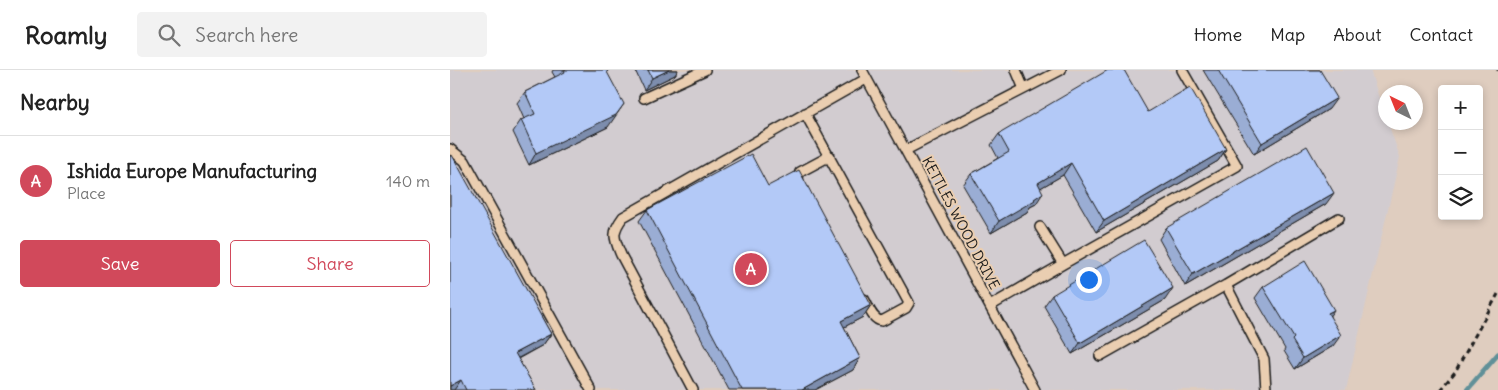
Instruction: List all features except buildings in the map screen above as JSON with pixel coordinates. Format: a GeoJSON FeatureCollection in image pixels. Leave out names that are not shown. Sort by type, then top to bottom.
{"type":"FeatureCollection","features":[{"type":"Feature","properties":{"kind":"lane"},"geometry":{"type":"LineString","coordinates":[[644,98],[705,70]]}},
{"type":"Feature","properties":{"kind":"lane"},"geometry":{"type":"LineString","coordinates":[[1016,70],[1024,89]]}},
{"type":"Feature","properties":{"kind":"lane"},"geometry":{"type":"LineString","coordinates":[[906,150],[1061,70]]}},
{"type":"Feature","properties":{"kind":"lane"},"geometry":{"type":"LineString","coordinates":[[990,306],[1237,166],[1182,70]]}},
{"type":"Feature","properties":{"kind":"lane"},"geometry":{"type":"LineString","coordinates":[[694,390],[622,255],[614,238],[616,227],[623,217],[805,113],[864,74]]}},
{"type":"Feature","properties":{"kind":"lane","name":"KETTLES WOOD DRIVE"},"geometry":{"type":"LineString","coordinates":[[864,74],[1035,390]]}},
{"type":"Feature","properties":{"kind":"lane"},"geometry":{"type":"LineString","coordinates":[[805,113],[910,303],[906,308],[882,321],[874,317],[860,292]]}},
{"type":"Feature","properties":{"kind":"lane"},"geometry":{"type":"LineString","coordinates":[[450,149],[465,162],[591,390]]}},
{"type":"Feature","properties":{"kind":"lane"},"geometry":{"type":"LineString","coordinates":[[803,190],[798,182],[800,172],[830,156]]}},
{"type":"Feature","properties":{"kind":"lane"},"geometry":{"type":"LineString","coordinates":[[1100,356],[1226,286],[1340,218]]}},
{"type":"Feature","properties":{"kind":"lane"},"geometry":{"type":"LineString","coordinates":[[1040,227],[1063,264]]}},
{"type":"Feature","properties":{"kind":"lane"},"geometry":{"type":"LineString","coordinates":[[1226,286],[1264,359],[1266,390]]}},
{"type":"Feature","properties":{"kind":"path"},"geometry":{"type":"LineString","coordinates":[[1440,390],[1455,372],[1498,294]]}},
{"type":"Feature","properties":{"kind":"shaded area"},"geometry":{"type":"Polygon","coordinates":[[[450,70],[1370,70],[1378,95],[1378,130],[1390,130],[1400,157],[1346,390],[450,390],[450,70]]]}},
{"type":"Feature","properties":{"kind":"waterway"},"geometry":{"type":"LineString","coordinates":[[1467,390],[1498,354]]}},
{"type":"Feature","properties":{"kind":"place","name":"Ishida Europe Manufacturing"},"geometry":{"type":"Point","coordinates":[751,269]}}]}
